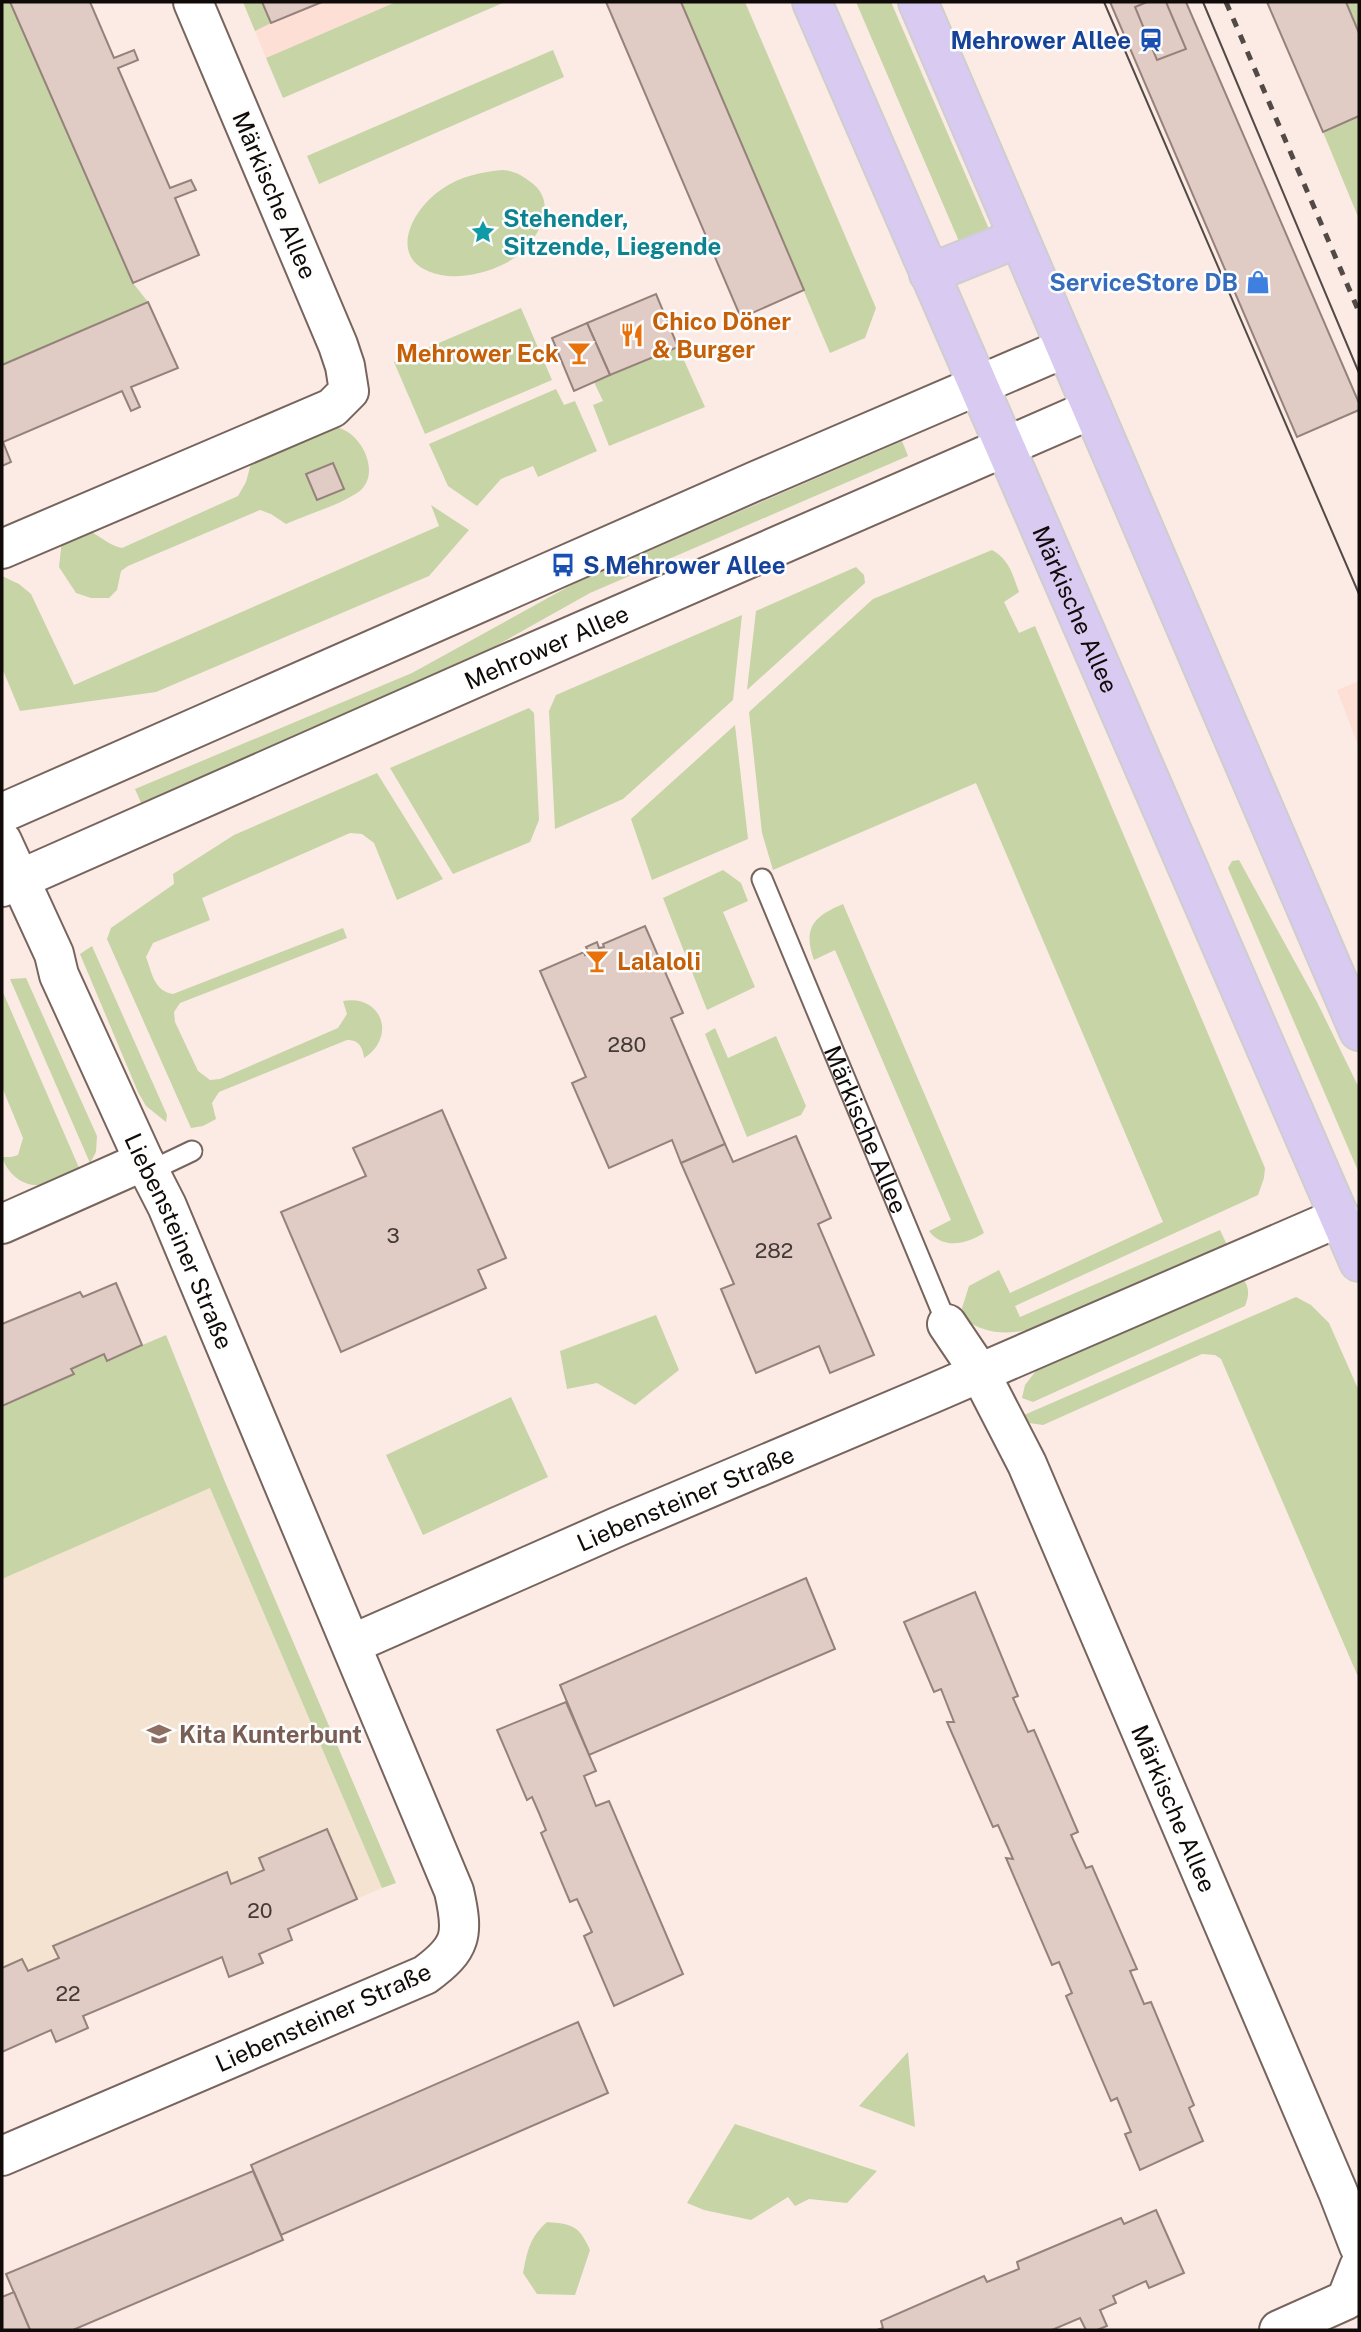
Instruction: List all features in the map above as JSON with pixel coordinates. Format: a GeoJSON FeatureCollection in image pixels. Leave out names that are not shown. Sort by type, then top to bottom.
{"type":"FeatureCollection","features":[{"type":"Feature","properties":{"kind":"main road","name":"Märkische Allee"},"geometry":{"type":"LineString","coordinates":[[812,2],[1359,1262]]}},
{"type":"Feature","properties":{"kind":"main road"},"geometry":{"type":"LineString","coordinates":[[918,2],[1359,1031]]}},
{"type":"Feature","properties":{"kind":"main road"},"geometry":{"type":"LineString","coordinates":[[929,274],[1018,238]]}},
{"type":"Feature","properties":{"kind":"street","name":"Märkische Allee"},"geometry":{"type":"LineString","coordinates":[[2,549],[331,408],[349,391],[338,345],[192,2]]}},
{"type":"Feature","properties":{"kind":"street"},"geometry":{"type":"LineString","coordinates":[[2,813],[513,586],[1065,348]]}},
{"type":"Feature","properties":{"kind":"street","name":"Mehrower Allee"},"geometry":{"type":"LineString","coordinates":[[11,884],[1092,409]]}},
{"type":"Feature","properties":{"kind":"street","name":"Liebensteiner Straße"},"geometry":{"type":"LineString","coordinates":[[2,841],[11,884],[54,954],[59,975],[167,1206],[352,1644],[454,1891],[459,1925],[459,1935],[447,1959],[417,1979],[2,2156]]}},
{"type":"Feature","properties":{"kind":"street"},"geometry":{"type":"LineString","coordinates":[[2,1224],[147,1166]]}},
{"type":"Feature","properties":{"kind":"street"},"geometry":{"type":"LineString","coordinates":[[980,1373],[1340,1217]]}},
{"type":"Feature","properties":{"kind":"street","name":"Märkische Allee"},"geometry":{"type":"LineString","coordinates":[[947,1324],[980,1373],[1027,1464],[1359,2246]]}},
{"type":"Feature","properties":{"kind":"street","name":"Liebensteiner Straße"},"geometry":{"type":"LineString","coordinates":[[352,1644],[617,1527],[980,1373]]}},
{"type":"Feature","properties":{"kind":"street"},"geometry":{"type":"LineString","coordinates":[[1279,2330],[1346,2300],[1359,2267]]}},
{"type":"Feature","properties":{"kind":"lane","name":"Märkische Allee"},"geometry":{"type":"LineString","coordinates":[[762,880],[947,1324]]}},
{"type":"Feature","properties":{"kind":"lane"},"geometry":{"type":"LineString","coordinates":[[147,1166],[192,1151]]}},
{"type":"Feature","properties":{"kind":"shaded area"},"geometry":{"type":"Polygon","coordinates":[[[243,2],[396,2],[266,58],[243,2]]]}},
{"type":"Feature","properties":{"kind":"shaded area"},"geometry":{"type":"Polygon","coordinates":[[[1359,681],[1359,748],[1337,690],[1359,681]]]}},
{"type":"Feature","properties":{"kind":"shaded area","name":"Kita Kunterbunt"},"geometry":{"type":"Polygon","coordinates":[[[210,1488],[382,1888],[288,1929],[292,1940],[260,1954],[263,1963],[229,1977],[221,1957],[84,2016],[88,2028],[56,2042],[50,2031],[2,2051],[2,1579],[210,1488]]]}},
{"type":"Feature","properties":{"kind":"green space"},"geometry":{"type":"Polygon","coordinates":[[[2,2],[10,2],[133,283],[148,302],[2,365],[2,2]]]}},
{"type":"Feature","properties":{"kind":"green space"},"geometry":{"type":"Polygon","coordinates":[[[243,2],[262,2],[271,23],[255,31],[243,2]]]}},
{"type":"Feature","properties":{"kind":"green space"},"geometry":{"type":"Polygon","coordinates":[[[396,2],[505,2],[283,98],[266,58],[396,2]]]}},
{"type":"Feature","properties":{"kind":"green space"},"geometry":{"type":"Polygon","coordinates":[[[681,2],[745,2],[876,308],[865,338],[830,353],[681,2]]]}},
{"type":"Feature","properties":{"kind":"green space"},"geometry":{"type":"Polygon","coordinates":[[[856,2],[891,2],[989,229],[978,241],[963,246],[958,239],[856,2]]]}},
{"type":"Feature","properties":{"kind":"green space"},"geometry":{"type":"Polygon","coordinates":[[[1346,2],[1359,2],[1359,33],[1346,2]]]}},
{"type":"Feature","properties":{"kind":"green space"},"geometry":{"type":"Polygon","coordinates":[[[553,50],[564,77],[319,184],[307,156],[553,50]]]}},
{"type":"Feature","properties":{"kind":"green space"},"geometry":{"type":"Polygon","coordinates":[[[1359,116],[1359,219],[1323,132],[1359,116]]]}},
{"type":"Feature","properties":{"kind":"green space"},"geometry":{"type":"Polygon","coordinates":[[[503,170],[518,174],[532,183],[541,193],[544,204],[540,228],[524,249],[504,264],[465,276],[441,275],[424,269],[413,260],[408,249],[408,236],[412,223],[430,199],[442,189],[464,178],[503,170]]]}},
{"type":"Feature","properties":{"kind":"green space"},"geometry":{"type":"Polygon","coordinates":[[[521,308],[552,380],[425,434],[394,362],[521,308]]]}},
{"type":"Feature","properties":{"kind":"green space"},"geometry":{"type":"Polygon","coordinates":[[[678,347],[705,407],[609,446],[593,405],[603,401],[594,382],[678,347]]]}},
{"type":"Feature","properties":{"kind":"green space"},"geometry":{"type":"Polygon","coordinates":[[[556,389],[564,405],[575,401],[597,451],[538,477],[533,466],[501,479],[477,506],[448,486],[429,444],[556,389]]]}},
{"type":"Feature","properties":{"kind":"green space"},"geometry":{"type":"Polygon","coordinates":[[[336,427],[348,432],[356,439],[367,457],[368,477],[364,486],[349,498],[286,524],[260,510],[128,566],[121,571],[117,590],[109,598],[91,598],[76,593],[59,567],[62,540],[85,529],[122,548],[238,496],[246,482],[253,456],[317,428],[336,427]]]}},
{"type":"Feature","properties":{"kind":"green space"},"geometry":{"type":"Polygon","coordinates":[[[902,441],[908,456],[590,593],[467,662],[142,805],[135,789],[412,673],[575,583],[902,441]]]}},
{"type":"Feature","properties":{"kind":"green space"},"geometry":{"type":"Polygon","coordinates":[[[431,505],[469,530],[429,576],[156,692],[20,711],[2,668],[2,576],[19,584],[31,594],[74,685],[439,526],[431,505]]]}},
{"type":"Feature","properties":{"kind":"green space"},"geometry":{"type":"Polygon","coordinates":[[[992,550],[1006,563],[1019,592],[1004,602],[1019,633],[1035,626],[1265,1168],[1258,1195],[1015,1306],[1020,1317],[1220,1230],[1228,1247],[1034,1328],[1016,1332],[990,1331],[965,1319],[962,1308],[969,1286],[999,1270],[1010,1293],[1163,1222],[976,783],[773,870],[762,833],[749,712],[873,599],[992,550]]]}},
{"type":"Feature","properties":{"kind":"green space"},"geometry":{"type":"Polygon","coordinates":[[[856,567],[864,575],[865,583],[747,690],[756,611],[856,567]]]}},
{"type":"Feature","properties":{"kind":"green space"},"geometry":{"type":"Polygon","coordinates":[[[742,615],[733,700],[623,799],[555,829],[549,711],[556,695],[742,615]]]}},
{"type":"Feature","properties":{"kind":"green space"},"geometry":{"type":"Polygon","coordinates":[[[529,708],[534,713],[539,820],[530,842],[453,874],[390,768],[529,708]]]}},
{"type":"Feature","properties":{"kind":"green space"},"geometry":{"type":"Polygon","coordinates":[[[735,725],[748,839],[652,880],[631,819],[735,725]]]}},
{"type":"Feature","properties":{"kind":"green space"},"geometry":{"type":"Polygon","coordinates":[[[377,773],[443,879],[397,900],[374,843],[362,834],[350,833],[202,898],[210,920],[153,943],[146,957],[158,985],[173,994],[343,928],[347,938],[180,1003],[174,1012],[175,1022],[198,1071],[210,1080],[220,1079],[338,1028],[347,1014],[343,1001],[367,1004],[375,1010],[382,1029],[380,1039],[364,1058],[360,1045],[347,1040],[219,1092],[212,1103],[216,1119],[203,1126],[191,1128],[107,939],[111,928],[174,884],[173,874],[234,835],[377,773]]]}},
{"type":"Feature","properties":{"kind":"green space"},"geometry":{"type":"Polygon","coordinates":[[[1239,860],[1317,1002],[1359,1088],[1359,1173],[1228,868],[1232,861],[1239,860]]]}},
{"type":"Feature","properties":{"kind":"green space"},"geometry":{"type":"Polygon","coordinates":[[[723,870],[741,883],[748,901],[723,912],[755,987],[707,1010],[663,898],[723,870]]]}},
{"type":"Feature","properties":{"kind":"green space"},"geometry":{"type":"Polygon","coordinates":[[[843,904],[984,1233],[970,1240],[948,1243],[929,1231],[951,1220],[835,950],[814,960],[810,939],[814,924],[825,913],[843,904]]]}},
{"type":"Feature","properties":{"kind":"green space"},"geometry":{"type":"Polygon","coordinates":[[[92,946],[167,1115],[166,1122],[146,1106],[138,1092],[80,954],[92,946]]]}},
{"type":"Feature","properties":{"kind":"green space"},"geometry":{"type":"Polygon","coordinates":[[[26,978],[97,1136],[96,1152],[90,1163],[10,979],[26,978]]]}},
{"type":"Feature","properties":{"kind":"green space"},"geometry":{"type":"Polygon","coordinates":[[[2,990],[80,1170],[46,1185],[22,1182],[8,1169],[2,1157],[18,1155],[23,1138],[2,1087],[2,990]]]}},
{"type":"Feature","properties":{"kind":"green space"},"geometry":{"type":"Polygon","coordinates":[[[715,1028],[728,1058],[776,1036],[806,1106],[801,1115],[747,1137],[705,1034],[715,1028]]]}},
{"type":"Feature","properties":{"kind":"green space"},"geometry":{"type":"Polygon","coordinates":[[[1243,1279],[1248,1292],[1245,1306],[1033,1402],[1022,1398],[1025,1385],[1039,1367],[1243,1279]]]}},
{"type":"Feature","properties":{"kind":"green space"},"geometry":{"type":"Polygon","coordinates":[[[1296,1297],[1311,1305],[1329,1323],[1359,1391],[1359,1679],[1221,1359],[1215,1355],[1202,1354],[1043,1425],[1029,1423],[1024,1415],[1296,1297]]]}},
{"type":"Feature","properties":{"kind":"green space"},"geometry":{"type":"Polygon","coordinates":[[[656,1315],[679,1370],[635,1405],[597,1383],[567,1389],[560,1351],[656,1315]]]}},
{"type":"Feature","properties":{"kind":"green space"},"geometry":{"type":"Polygon","coordinates":[[[166,1335],[225,1482],[396,1883],[382,1888],[210,1488],[2,1579],[2,1406],[73,1375],[71,1369],[104,1354],[107,1360],[166,1335]]]}},
{"type":"Feature","properties":{"kind":"green space"},"geometry":{"type":"Polygon","coordinates":[[[511,1397],[548,1477],[423,1535],[386,1455],[511,1397]]]}},
{"type":"Feature","properties":{"kind":"green space"},"geometry":{"type":"Polygon","coordinates":[[[908,2052],[915,2127],[859,2106],[908,2052]]]}},
{"type":"Feature","properties":{"kind":"green space"},"geometry":{"type":"Polygon","coordinates":[[[735,2124],[877,2171],[847,2203],[809,2199],[795,2206],[788,2197],[751,2220],[704,2210],[687,2203],[735,2124]]]}},
{"type":"Feature","properties":{"kind":"green space"},"geometry":{"type":"Polygon","coordinates":[[[547,2222],[574,2228],[590,2250],[575,2295],[537,2294],[523,2273],[530,2245],[547,2222]]]}},
{"type":"Feature","properties":{"kind":"building"},"geometry":{"type":"Polygon","coordinates":[[[10,2],[90,2],[114,58],[134,50],[138,60],[118,68],[170,188],[191,180],[196,190],[175,198],[199,255],[133,283],[10,2]]]}},
{"type":"Feature","properties":{"kind":"building"},"geometry":{"type":"Polygon","coordinates":[[[262,2],[322,2],[271,23],[262,2]]]}},
{"type":"Feature","properties":{"kind":"building"},"geometry":{"type":"Polygon","coordinates":[[[606,2],[681,2],[804,290],[741,318],[606,2]]]}},
{"type":"Feature","properties":{"kind":"building"},"geometry":{"type":"Polygon","coordinates":[[[1110,2],[1186,2],[1359,403],[1359,410],[1297,437],[1110,2]]]}},
{"type":"Feature","properties":{"kind":"building"},"geometry":{"type":"Polygon","coordinates":[[[1147,2],[1166,2],[1186,49],[1157,60],[1135,7],[1147,2]]]}},
{"type":"Feature","properties":{"kind":"building"},"geometry":{"type":"Polygon","coordinates":[[[1267,2],[1346,2],[1359,33],[1359,116],[1323,132],[1267,2]]]}},
{"type":"Feature","properties":{"kind":"building","name":"Chico Döner & Burger"},"geometry":{"type":"Polygon","coordinates":[[[656,294],[678,347],[610,375],[587,323],[656,294]]]}},
{"type":"Feature","properties":{"kind":"building"},"geometry":{"type":"Polygon","coordinates":[[[148,302],[178,368],[131,387],[140,407],[131,411],[122,391],[3,442],[11,462],[2,466],[2,365],[148,302]]]}},
{"type":"Feature","properties":{"kind":"building","name":"Mehrower Eck"},"geometry":{"type":"Polygon","coordinates":[[[587,323],[610,375],[574,391],[552,338],[587,323]]]}},
{"type":"Feature","properties":{"kind":"building"},"geometry":{"type":"Polygon","coordinates":[[[333,463],[344,489],[317,500],[306,474],[333,463]]]}},
{"type":"Feature","properties":{"kind":"building"},"geometry":{"type":"Polygon","coordinates":[[[645,926],[683,1013],[671,1018],[725,1144],[681,1163],[672,1140],[609,1168],[572,1083],[586,1077],[540,971],[584,952],[585,955],[589,953],[586,947],[597,942],[599,948],[604,947],[603,944],[645,926]]]}},
{"type":"Feature","properties":{"kind":"building"},"geometry":{"type":"Polygon","coordinates":[[[442,1110],[506,1258],[478,1270],[486,1288],[341,1352],[281,1212],[366,1176],[353,1148],[442,1110]]]}},
{"type":"Feature","properties":{"kind":"building"},"geometry":{"type":"Polygon","coordinates":[[[796,1136],[831,1218],[818,1224],[874,1355],[830,1373],[819,1346],[756,1373],[721,1289],[734,1284],[681,1163],[725,1144],[733,1162],[796,1136]]]}},
{"type":"Feature","properties":{"kind":"building"},"geometry":{"type":"Polygon","coordinates":[[[116,1283],[142,1345],[107,1361],[104,1354],[71,1369],[74,1374],[2,1406],[2,1324],[80,1292],[83,1297],[116,1283]]]}},
{"type":"Feature","properties":{"kind":"building"},"geometry":{"type":"Polygon","coordinates":[[[806,1578],[835,1649],[589,1755],[560,1685],[806,1578]]]}},
{"type":"Feature","properties":{"kind":"building"},"geometry":{"type":"Polygon","coordinates":[[[975,1592],[1018,1696],[1013,1698],[1028,1732],[1034,1730],[1078,1832],[1071,1835],[1086,1868],[1092,1866],[1137,1969],[1130,1971],[1144,2004],[1151,2002],[1194,2105],[1189,2108],[1203,2141],[1140,2170],[1125,2134],[1131,2132],[1117,2098],[1111,2101],[1066,1996],[1072,1993],[1059,1962],[1052,1965],[1006,1858],[1013,1859],[998,1825],[993,1827],[947,1722],[954,1722],[941,1689],[934,1692],[904,1622],[975,1592]]]}},
{"type":"Feature","properties":{"kind":"building"},"geometry":{"type":"Polygon","coordinates":[[[566,1702],[596,1771],[584,1776],[596,1806],[609,1801],[683,1974],[614,2006],[584,1936],[592,1932],[577,1899],[570,1902],[541,1833],[546,1830],[539,1813],[532,1797],[527,1800],[497,1730],[566,1702]]]}},
{"type":"Feature","properties":{"kind":"building"},"geometry":{"type":"Polygon","coordinates":[[[327,1829],[357,1899],[288,1929],[292,1940],[259,1954],[263,1963],[229,1977],[222,1957],[83,2016],[88,2028],[56,2042],[51,2030],[2,2052],[2,1968],[22,1959],[28,1971],[59,1958],[53,1946],[227,1872],[231,1884],[264,1870],[259,1858],[327,1829]]]}},
{"type":"Feature","properties":{"kind":"building"},"geometry":{"type":"Polygon","coordinates":[[[578,2022],[608,2093],[281,2235],[251,2165],[578,2022]]]}},
{"type":"Feature","properties":{"kind":"building"},"geometry":{"type":"Polygon","coordinates":[[[253,2171],[283,2240],[73,2330],[30,2330],[6,2274],[253,2171]]]}},
{"type":"Feature","properties":{"kind":"building"},"geometry":{"type":"Polygon","coordinates":[[[1156,2210],[1184,2273],[1149,2288],[1146,2281],[1113,2296],[1116,2303],[1100,2310],[1107,2326],[1086,2330],[1080,2318],[1052,2330],[877,2330],[883,2328],[881,2321],[984,2276],[987,2282],[1019,2269],[1017,2262],[1121,2218],[1124,2224],[1156,2210]]]}},
{"type":"Feature","properties":{"kind":"building"},"geometry":{"type":"Polygon","coordinates":[[[14,2292],[30,2330],[2,2330],[2,2297],[14,2292]]]}},
{"type":"Feature","properties":{"kind":"tram line"},"geometry":{"type":"LineString","coordinates":[[1104,2],[1359,594]]}},
{"type":"Feature","properties":{"kind":"tram line"},"geometry":{"type":"LineString","coordinates":[[1203,2],[1359,373]]}},
{"type":"Feature","properties":{"kind":"railway"},"geometry":{"type":"LineString","coordinates":[[1226,2],[1359,312]]}},
{"type":"Feature","properties":{"kind":"place","name":"Mehrower Allee"},"geometry":{"type":"Point","coordinates":[1151,40]}},
{"type":"Feature","properties":{"kind":"place","name":"Stehender, Sitzende, Liegende"},"geometry":{"type":"Point","coordinates":[483,232]}},
{"type":"Feature","properties":{"kind":"place","name":"ServiceStore DB"},"geometry":{"type":"Point","coordinates":[1258,282]}},
{"type":"Feature","properties":{"kind":"place","name":"Chico Döner & Burger"},"geometry":{"type":"Point","coordinates":[632,335]}},
{"type":"Feature","properties":{"kind":"place","name":"Mehrower Eck"},"geometry":{"type":"Point","coordinates":[579,353]}},
{"type":"Feature","properties":{"kind":"place","name":"S Mehrower Allee"},"geometry":{"type":"Point","coordinates":[563,565]}},
{"type":"Feature","properties":{"kind":"place","name":"Lalaloli"},"geometry":{"type":"Point","coordinates":[597,961]}},
{"type":"Feature","properties":{"kind":"place","name":"Kita Kunterbunt"},"geometry":{"type":"Point","coordinates":[159,1734]}}]}
